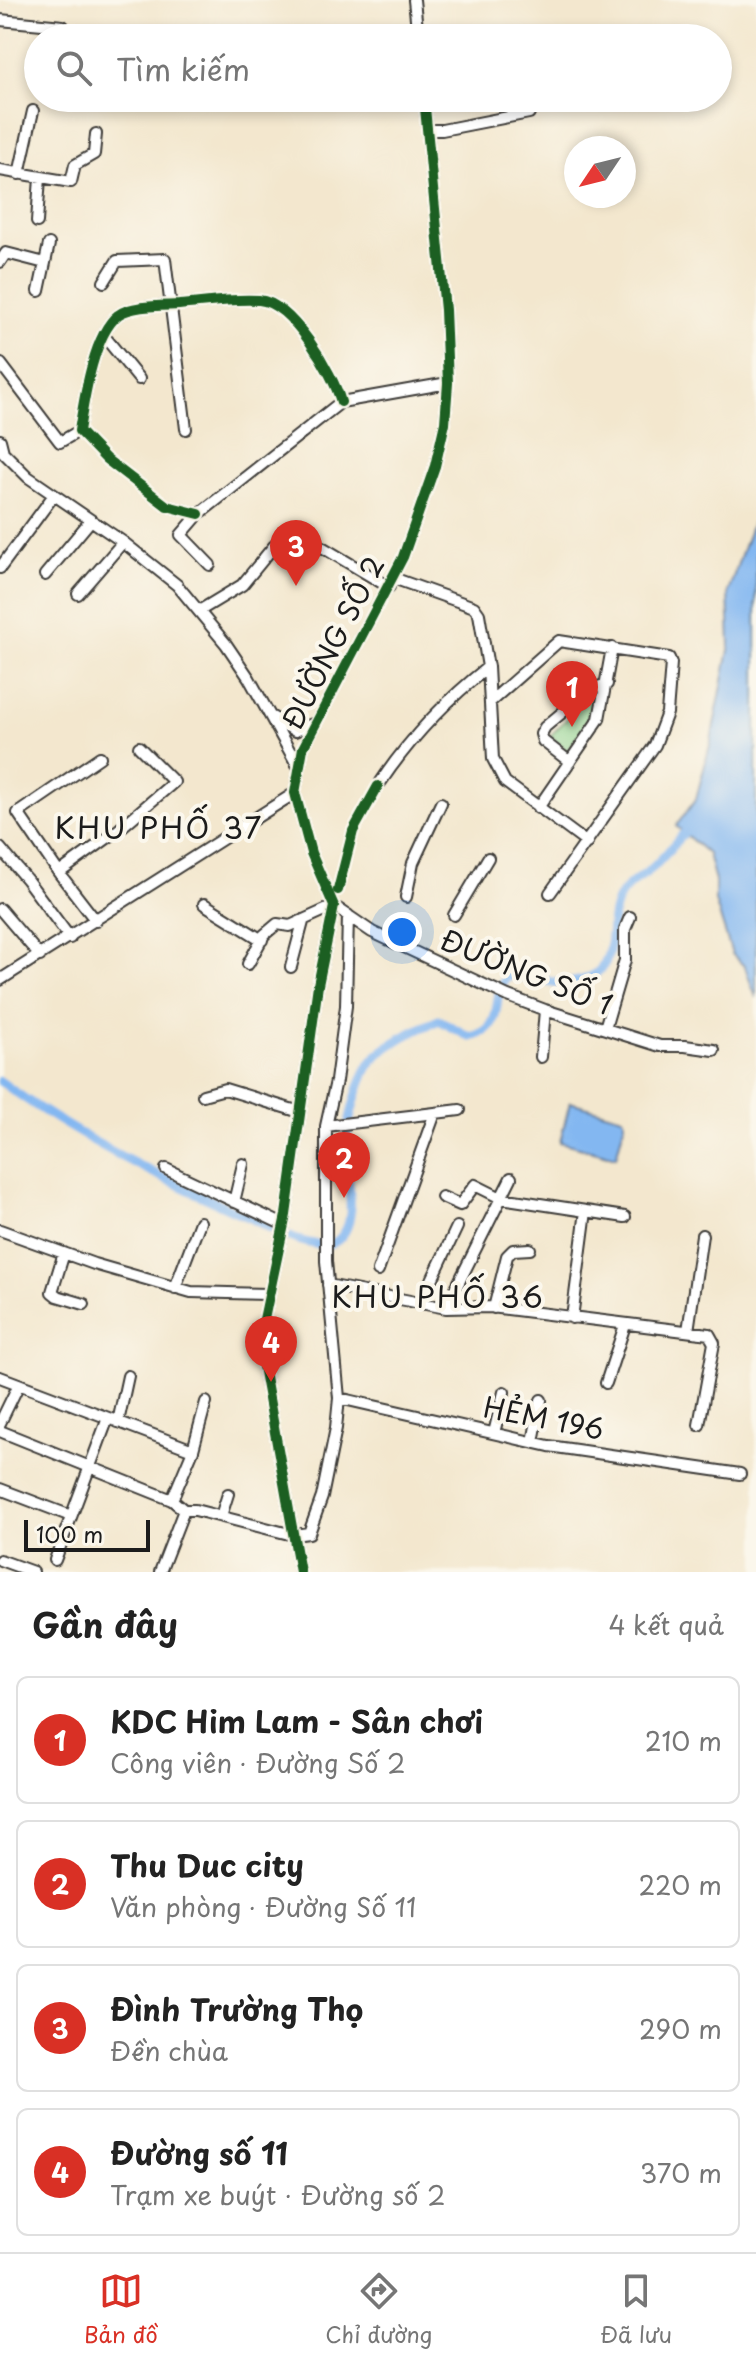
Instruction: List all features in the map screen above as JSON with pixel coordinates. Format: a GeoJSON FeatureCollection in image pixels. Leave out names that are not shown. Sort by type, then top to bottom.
{"type":"FeatureCollection","features":[{"type":"Feature","properties":{"kind":"street"},"geometry":{"type":"LineString","coordinates":[[414,0],[417,24]]}},
{"type":"Feature","properties":{"kind":"street"},"geometry":{"type":"LineString","coordinates":[[0,20],[42,24]]}},
{"type":"Feature","properties":{"kind":"street"},"geometry":{"type":"LineString","coordinates":[[19,174],[33,112]]}},
{"type":"Feature","properties":{"kind":"street","name":"ĐƯỜNG SỐ 2"},"geometry":{"type":"LineString","coordinates":[[334,906],[311,853],[295,793],[303,748],[391,582],[435,466],[445,423],[448,383],[443,293],[425,112]]}},
{"type":"Feature","properties":{"kind":"street"},"geometry":{"type":"LineString","coordinates":[[427,130],[442,130],[529,113]]}},
{"type":"Feature","properties":{"kind":"street"},"geometry":{"type":"LineString","coordinates":[[0,170],[71,182],[75,165],[94,154],[96,134]]}},
{"type":"Feature","properties":{"kind":"street"},"geometry":{"type":"LineString","coordinates":[[37,222],[40,177]]}},
{"type":"Feature","properties":{"kind":"street"},"geometry":{"type":"LineString","coordinates":[[39,291],[49,244]]}},
{"type":"Feature","properties":{"kind":"street"},"geometry":{"type":"LineString","coordinates":[[2,258],[18,255],[45,263]]}},
{"type":"Feature","properties":{"kind":"street"},"geometry":{"type":"LineString","coordinates":[[104,282],[117,261],[165,259],[186,429]]}},
{"type":"Feature","properties":{"kind":"street"},"geometry":{"type":"LineString","coordinates":[[1,364],[60,442],[79,431],[90,377],[104,336],[116,316],[127,310],[171,305],[261,300],[277,308],[309,339],[336,382],[341,402]]}},
{"type":"Feature","properties":{"kind":"street"},"geometry":{"type":"LineString","coordinates":[[104,336],[139,379]]}},
{"type":"Feature","properties":{"kind":"street"},"geometry":{"type":"LineString","coordinates":[[210,565],[181,535],[199,514],[341,402],[448,383]]}},
{"type":"Feature","properties":{"kind":"street"},"geometry":{"type":"LineString","coordinates":[[79,431],[106,459],[167,506],[199,514]]}},
{"type":"Feature","properties":{"kind":"street"},"geometry":{"type":"LineString","coordinates":[[0,440],[1,452],[28,477],[123,542],[177,585],[226,644],[299,768]]}},
{"type":"Feature","properties":{"kind":"street"},"geometry":{"type":"LineString","coordinates":[[0,568],[54,495]]}},
{"type":"Feature","properties":{"kind":"street"},"geometry":{"type":"LineString","coordinates":[[45,575],[91,520]]}},
{"type":"Feature","properties":{"kind":"street"},"geometry":{"type":"LineString","coordinates":[[303,528],[317,544],[391,582],[474,607],[479,614],[488,667],[493,759],[505,782],[587,843]]}},
{"type":"Feature","properties":{"kind":"street"},"geometry":{"type":"LineString","coordinates":[[78,594],[123,542]]}},
{"type":"Feature","properties":{"kind":"street"},"geometry":{"type":"LineString","coordinates":[[199,611],[242,585],[274,546]]}},
{"type":"Feature","properties":{"kind":"street"},"geometry":{"type":"LineString","coordinates":[[490,702],[559,641],[669,658],[671,663],[667,713],[662,732],[550,893]]}},
{"type":"Feature","properties":{"kind":"street"},"geometry":{"type":"LineString","coordinates":[[538,808],[599,719],[612,648]]}},
{"type":"Feature","properties":{"kind":"street"},"geometry":{"type":"LineString","coordinates":[[378,786],[408,742],[429,719],[488,667]]}},
{"type":"Feature","properties":{"kind":"street"},"geometry":{"type":"LineString","coordinates":[[570,762],[543,741],[541,734],[545,727],[589,690],[607,684]]}},
{"type":"Feature","properties":{"kind":"street"},"geometry":{"type":"LineString","coordinates":[[270,716],[295,731],[316,722]]}},
{"type":"Feature","properties":{"kind":"street"},"geometry":{"type":"LineString","coordinates":[[59,873],[117,831],[174,782],[139,747]]}},
{"type":"Feature","properties":{"kind":"street"},"geometry":{"type":"LineString","coordinates":[[96,921],[18,813],[100,757]]}},
{"type":"Feature","properties":{"kind":"street"},"geometry":{"type":"LineString","coordinates":[[0,980],[295,793]]}},
{"type":"Feature","properties":{"kind":"street"},"geometry":{"type":"LineString","coordinates":[[406,897],[413,863],[441,803]]}},
{"type":"Feature","properties":{"kind":"street"},"geometry":{"type":"LineString","coordinates":[[0,848],[70,938]]}},
{"type":"Feature","properties":{"kind":"street"},"geometry":{"type":"LineString","coordinates":[[454,915],[488,858]]}},
{"type":"Feature","properties":{"kind":"street"},"geometry":{"type":"LineString","coordinates":[[204,904],[262,940]]}},
{"type":"Feature","properties":{"kind":"street"},"geometry":{"type":"LineString","coordinates":[[248,964],[262,940],[277,924],[290,926],[303,922],[334,906]]}},
{"type":"Feature","properties":{"kind":"street"},"geometry":{"type":"LineString","coordinates":[[300,1572],[259,1343],[284,1225],[318,985],[334,906]]}},
{"type":"Feature","properties":{"kind":"street","name":"ĐƯỜNG SỐ 1"},"geometry":{"type":"LineString","coordinates":[[334,906],[372,932],[508,996],[660,1046],[714,1050]]}},
{"type":"Feature","properties":{"kind":"street"},"geometry":{"type":"LineString","coordinates":[[0,909],[40,956]]}},
{"type":"Feature","properties":{"kind":"street"},"geometry":{"type":"LineString","coordinates":[[0,1431],[172,1500],[184,1510],[195,1510],[293,1535],[309,1533],[331,1456],[339,1398],[326,1256],[326,1126],[336,1081],[346,1006],[348,915]]}},
{"type":"Feature","properties":{"kind":"street"},"geometry":{"type":"LineString","coordinates":[[605,1028],[625,960],[625,929],[630,917]]}},
{"type":"Feature","properties":{"kind":"street"},"geometry":{"type":"LineString","coordinates":[[291,967],[303,922]]}},
{"type":"Feature","properties":{"kind":"street"},"geometry":{"type":"LineString","coordinates":[[541,1057],[545,1010]]}},
{"type":"Feature","properties":{"kind":"street"},"geometry":{"type":"LineString","coordinates":[[203,1095],[225,1089],[300,1112]]}},
{"type":"Feature","properties":{"kind":"street"},"geometry":{"type":"LineString","coordinates":[[326,1126],[460,1110]]}},
{"type":"Feature","properties":{"kind":"street"},"geometry":{"type":"LineString","coordinates":[[378,1271],[435,1113]]}},
{"type":"Feature","properties":{"kind":"street"},"geometry":{"type":"LineString","coordinates":[[234,1202],[243,1164]]}},
{"type":"Feature","properties":{"kind":"street"},"geometry":{"type":"LineString","coordinates":[[166,1169],[284,1225]]}},
{"type":"Feature","properties":{"kind":"street"},"geometry":{"type":"LineString","coordinates":[[446,1308],[511,1178]]}},
{"type":"Feature","properties":{"kind":"street"},"geometry":{"type":"LineString","coordinates":[[442,1197],[460,1205],[475,1185],[501,1198],[625,1217]]}},
{"type":"Feature","properties":{"kind":"street"},"geometry":{"type":"LineString","coordinates":[[572,1318],[586,1211]]}},
{"type":"Feature","properties":{"kind":"street"},"geometry":{"type":"LineString","coordinates":[[175,1288],[200,1222]]}},
{"type":"Feature","properties":{"kind":"street"},"geometry":{"type":"LineString","coordinates":[[421,1303],[457,1227]]}},
{"type":"Feature","properties":{"kind":"street"},"geometry":{"type":"LineString","coordinates":[[0,1230],[191,1292],[268,1294]]}},
{"type":"Feature","properties":{"kind":"street"},"geometry":{"type":"LineString","coordinates":[[688,1331],[702,1235]]}},
{"type":"Feature","properties":{"kind":"street"},"geometry":{"type":"LineString","coordinates":[[494,1308],[507,1256],[513,1250],[530,1249]]}},
{"type":"Feature","properties":{"kind":"street"},"geometry":{"type":"LineString","coordinates":[[64,1253],[52,1292],[84,1304]]}},
{"type":"Feature","properties":{"kind":"street"},"geometry":{"type":"LineString","coordinates":[[328,1285],[446,1308],[494,1308],[709,1334],[714,1339],[699,1425]]}},
{"type":"Feature","properties":{"kind":"street"},"geometry":{"type":"LineString","coordinates":[[606,1383],[625,1325]]}},
{"type":"Feature","properties":{"kind":"street"},"geometry":{"type":"LineString","coordinates":[[55,1560],[90,1465],[113,1420],[128,1376]]}},
{"type":"Feature","properties":{"kind":"street"},"geometry":{"type":"LineString","coordinates":[[0,1377],[193,1450]]}},
{"type":"Feature","properties":{"kind":"street"},"geometry":{"type":"LineString","coordinates":[[0,1423],[19,1384]]}},
{"type":"Feature","properties":{"kind":"street"},"geometry":{"type":"LineString","coordinates":[[494,1433],[504,1392]]}},
{"type":"Feature","properties":{"kind":"street","name":"HẺM 196"},"geometry":{"type":"LineString","coordinates":[[339,1398],[533,1442],[740,1474]]}},
{"type":"Feature","properties":{"kind":"street"},"geometry":{"type":"LineString","coordinates":[[533,1442],[541,1400]]}},
{"type":"Feature","properties":{"kind":"street"},"geometry":{"type":"LineString","coordinates":[[172,1500],[193,1450],[206,1402]]}},
{"type":"Feature","properties":{"kind":"street"},"geometry":{"type":"LineString","coordinates":[[0,1489],[71,1516]]}},
{"type":"Feature","properties":{"kind":"street"},"geometry":{"type":"LineString","coordinates":[[221,1516],[228,1494]]}},
{"type":"Feature","properties":{"kind":"street"},"geometry":{"type":"LineString","coordinates":[[160,1572],[184,1510]]}},
{"type":"Feature","properties":{"kind":"street"},"geometry":{"type":"LineString","coordinates":[[0,1560],[33,1572]]}},
{"type":"Feature","properties":{"kind":"green space"},"geometry":{"type":"Polygon","coordinates":[[[597,696],[593,716],[567,751],[550,736],[587,698],[597,696]]]}},
{"type":"Feature","properties":{"kind":"water"},"geometry":{"type":"Polygon","coordinates":[[[756,512],[756,998],[745,967],[732,954],[715,901],[715,881],[708,854],[676,826],[696,799],[711,741],[730,645],[728,592],[756,512]]]}},
{"type":"Feature","properties":{"kind":"water"},"geometry":{"type":"Polygon","coordinates":[[[570,1102],[623,1117],[625,1122],[616,1157],[560,1142],[570,1102]]]}},
{"type":"Feature","properties":{"kind":"waterway"},"geometry":{"type":"LineString","coordinates":[[0,1081],[58,1120],[182,1187],[280,1233],[308,1243],[333,1243],[341,1237],[350,1218],[347,1139],[358,1090],[372,1061],[394,1043],[439,1020],[470,1037],[482,1033],[494,1020],[506,977],[566,983],[591,977],[607,958],[613,919],[622,893],[655,865],[684,833]]}},
{"type":"Feature","properties":{"kind":"cycle path"},"geometry":{"type":"LineString","coordinates":[[300,1572],[259,1343],[286,1215],[318,985],[334,906],[311,853],[295,793],[303,748],[403,557],[435,466],[445,423],[448,383],[445,310],[425,112]]}},
{"type":"Feature","properties":{"kind":"cycle path"},"geometry":{"type":"LineString","coordinates":[[199,514],[167,506],[106,459],[79,431],[96,352],[109,324],[118,315],[139,308],[229,300],[259,300],[272,304],[285,313],[309,341],[337,389],[341,402]]}},
{"type":"Feature","properties":{"kind":"cycle path"},"geometry":{"type":"LineString","coordinates":[[338,890],[353,831],[378,786]]}},
{"type":"Feature","properties":{"kind":"place","name":"Đình Trường Thọ"},"geometry":{"type":"Point","coordinates":[296,586]}},
{"type":"Feature","properties":{"kind":"place","name":"KDC Him Lam - Sân chơi"},"geometry":{"type":"Point","coordinates":[572,727]}},
{"type":"Feature","properties":{"kind":"place","name":"Thu Duc city"},"geometry":{"type":"Point","coordinates":[344,1198]}},
{"type":"Feature","properties":{"kind":"place","name":"Đường số 11"},"geometry":{"type":"Point","coordinates":[271,1382]}},
{"type":"Feature","properties":{"kind":"district","name":"KHU PHỐ 37"},"geometry":{"type":"Point","coordinates":[159,826]}},
{"type":"Feature","properties":{"kind":"district","name":"KHU PHỐ 36"},"geometry":{"type":"Point","coordinates":[438,1295]}}]}
